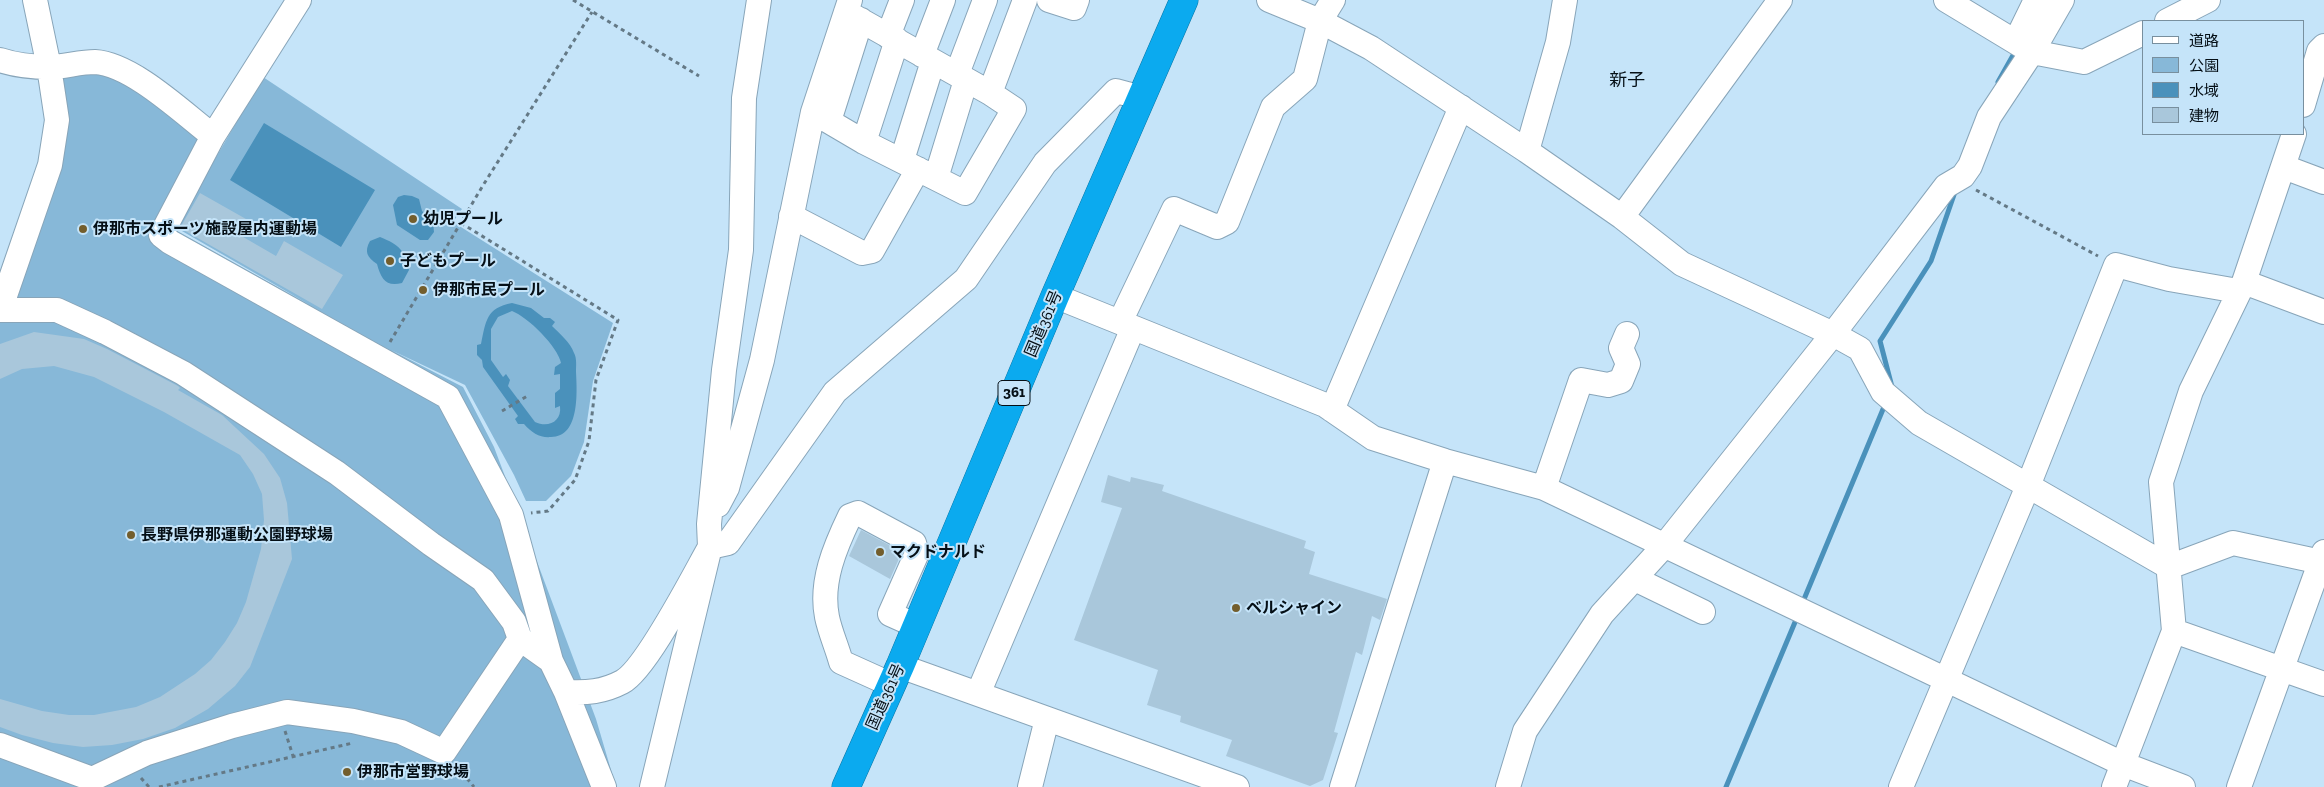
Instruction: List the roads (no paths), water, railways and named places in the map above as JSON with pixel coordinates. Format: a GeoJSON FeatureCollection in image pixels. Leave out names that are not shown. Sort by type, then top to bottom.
{"type":"FeatureCollection","features":[{"type":"Feature","properties":{"kind":"highway","name":"国道361号"},"geometry":{"type":"LineString","coordinates":[[846,787],[896,675],[1055,296],[1184,0]]}},
{"type":"Feature","properties":{"kind":"street"},"geometry":{"type":"LineString","coordinates":[[35,0],[49,67],[57,120],[50,166],[0,310],[57,310],[105,332],[183,373],[337,473],[483,580],[514,622],[520,638],[551,661]]}},
{"type":"Feature","properties":{"kind":"street"},"geometry":{"type":"LineString","coordinates":[[299,0],[212,136],[160,234],[170,242],[448,397],[511,514],[551,661],[566,692],[604,787]]}},
{"type":"Feature","properties":{"kind":"street"},"geometry":{"type":"LineString","coordinates":[[566,692],[595,693],[624,681],[644,661],[710,536],[724,370],[741,250],[744,98],[759,0]]}},
{"type":"Feature","properties":{"kind":"street"},"geometry":{"type":"LineString","coordinates":[[864,142],[902,0]]}},
{"type":"Feature","properties":{"kind":"street"},"geometry":{"type":"LineString","coordinates":[[918,169],[927,58],[943,0]]}},
{"type":"Feature","properties":{"kind":"street"},"geometry":{"type":"LineString","coordinates":[[791,216],[862,253],[872,251],[918,169],[961,77],[984,0]]}},
{"type":"Feature","properties":{"kind":"street"},"geometry":{"type":"LineString","coordinates":[[990,92],[1025,0]]}},
{"type":"Feature","properties":{"kind":"street"},"geometry":{"type":"LineString","coordinates":[[1049,0],[1074,8],[1077,0]]}},
{"type":"Feature","properties":{"kind":"street"},"geometry":{"type":"LineString","coordinates":[[1269,0],[1320,21],[1371,48],[1527,150],[1622,217],[1682,264],[1833,334],[1860,350],[1887,395],[1920,424],[2169,567]]}},
{"type":"Feature","properties":{"kind":"street"},"geometry":{"type":"LineString","coordinates":[[978,694],[1174,209],[1217,227],[1227,222],[1273,107],[1305,79],[1320,21],[1333,0]]}},
{"type":"Feature","properties":{"kind":"street"},"geometry":{"type":"LineString","coordinates":[[1527,150],[1558,42],[1565,0]]}},
{"type":"Feature","properties":{"kind":"street"},"geometry":{"type":"LineString","coordinates":[[1622,217],[1780,0]]}},
{"type":"Feature","properties":{"kind":"street"},"geometry":{"type":"LineString","coordinates":[[1946,0],[2023,45],[2084,62],[2142,33]]}},
{"type":"Feature","properties":{"kind":"street"},"geometry":{"type":"LineString","coordinates":[[1508,787],[1524,731],[1602,614],[1664,546],[1833,334],[1946,186],[1957,180],[1970,166],[1989,116],[2023,45],[2036,0]]}},
{"type":"Feature","properties":{"kind":"street"},"geometry":{"type":"LineString","coordinates":[[2023,45],[2062,0]]}},
{"type":"Feature","properties":{"kind":"street"},"geometry":{"type":"LineString","coordinates":[[2169,20],[2208,0]]}},
{"type":"Feature","properties":{"kind":"street"},"geometry":{"type":"LineString","coordinates":[[652,787],[710,536],[727,488],[762,360],[791,216],[852,11],[892,38],[990,92],[1014,110],[966,193],[864,142],[821,117]]}},
{"type":"Feature","properties":{"kind":"street"},"geometry":{"type":"LineString","coordinates":[[2304,102],[2319,51],[2324,46]]}},
{"type":"Feature","properties":{"kind":"street"},"geometry":{"type":"LineString","coordinates":[[0,60],[11,64],[49,67],[94,62],[115,66],[139,79],[212,136]]}},
{"type":"Feature","properties":{"kind":"street"},"geometry":{"type":"LineString","coordinates":[[710,536],[728,543],[835,392],[966,279],[1045,163],[1116,91],[1142,98]]}},
{"type":"Feature","properties":{"kind":"street"},"geometry":{"type":"LineString","coordinates":[[1332,410],[1461,107]]}},
{"type":"Feature","properties":{"kind":"street"},"geometry":{"type":"LineString","coordinates":[[2114,787],[2174,631],[2160,482],[2191,391],[2241,287],[2294,135]]}},
{"type":"Feature","properties":{"kind":"street"},"geometry":{"type":"LineString","coordinates":[[2284,167],[2324,182]]}},
{"type":"Feature","properties":{"kind":"street"},"geometry":{"type":"LineString","coordinates":[[1901,787],[2028,486],[2116,265],[2169,278],[2241,287],[2324,312]]}},
{"type":"Feature","properties":{"kind":"street"},"geometry":{"type":"LineString","coordinates":[[1055,296],[1332,410],[1373,438],[1544,488],[2123,764],[2183,787]]}},
{"type":"Feature","properties":{"kind":"street"},"geometry":{"type":"LineString","coordinates":[[1544,488],[1581,380],[1608,385],[1621,381],[1628,364],[1621,348],[1627,334]]}},
{"type":"Feature","properties":{"kind":"street"},"geometry":{"type":"LineString","coordinates":[[1342,787],[1445,460]]}},
{"type":"Feature","properties":{"kind":"street"},"geometry":{"type":"LineString","coordinates":[[917,626],[890,614],[917,553],[914,543],[858,513],[850,516],[833,552],[826,588],[827,616],[841,662],[978,694],[1237,787]]}},
{"type":"Feature","properties":{"kind":"street"},"geometry":{"type":"LineString","coordinates":[[2169,567],[2233,543],[2322,557],[2239,787]]}},
{"type":"Feature","properties":{"kind":"street"},"geometry":{"type":"LineString","coordinates":[[1635,579],[1703,612]]}},
{"type":"Feature","properties":{"kind":"street"},"geometry":{"type":"LineString","coordinates":[[2174,631],[2324,684]]}},
{"type":"Feature","properties":{"kind":"street"},"geometry":{"type":"LineString","coordinates":[[0,745],[92,779],[147,753],[232,726],[287,712],[353,721],[401,732],[444,752],[520,638]]}},
{"type":"Feature","properties":{"kind":"street"},"geometry":{"type":"LineString","coordinates":[[1030,787],[1047,719]]}},
{"type":"Feature","properties":{"kind":"water"},"geometry":{"type":"Polygon","coordinates":[[[264,123],[375,190],[341,247],[230,180],[264,123]]]}},
{"type":"Feature","properties":{"kind":"water","name":"幼児プール"},"geometry":{"type":"Polygon","coordinates":[[[404,195],[419,199],[422,211],[433,222],[434,232],[428,240],[420,240],[397,225],[393,205],[398,197],[404,195]]]}},
{"type":"Feature","properties":{"kind":"water","name":"子どもプール"},"geometry":{"type":"Polygon","coordinates":[[[380,237],[397,246],[403,253],[409,270],[402,283],[392,284],[385,281],[380,274],[377,264],[368,254],[367,248],[370,241],[380,237]]]}},
{"type":"Feature","properties":{"kind":"water"},"geometry":{"type":"Polygon","coordinates":[[[512,303],[531,308],[544,318],[550,318],[555,322],[552,326],[567,342],[575,355],[577,391],[575,412],[567,430],[560,435],[543,437],[533,432],[524,424],[518,424],[515,419],[518,416],[483,367],[482,360],[477,355],[477,345],[481,344],[486,322],[492,312],[503,305],[512,303]],[[512,311],[498,317],[491,329],[491,360],[503,377],[506,374],[510,380],[508,386],[535,422],[549,424],[556,420],[560,412],[560,406],[555,408],[555,393],[560,389],[560,374],[554,375],[555,367],[561,363],[559,356],[548,341],[519,314],[512,311]]]}},
{"type":"Feature","properties":{"kind":"waterway"},"geometry":{"type":"LineString","coordinates":[[1998,82],[2016,50]]}},
{"type":"Feature","properties":{"kind":"waterway"},"geometry":{"type":"LineString","coordinates":[[1892,387],[1880,341],[1931,261],[1956,189]]}},
{"type":"Feature","properties":{"kind":"waterway"},"geometry":{"type":"LineString","coordinates":[[1802,604],[1886,402]]}},
{"type":"Feature","properties":{"kind":"waterway"},"geometry":{"type":"LineString","coordinates":[[1726,787],[1798,615]]}},
{"type":"Feature","properties":{"kind":"place","name":"幼児プール"},"geometry":{"type":"Point","coordinates":[413,219]}},
{"type":"Feature","properties":{"kind":"place","name":"伊那市スポーツ施設屋内運動場"},"geometry":{"type":"Point","coordinates":[83,229]}},
{"type":"Feature","properties":{"kind":"place","name":"子どもプール"},"geometry":{"type":"Point","coordinates":[390,261]}},
{"type":"Feature","properties":{"kind":"place","name":"伊那市民プール"},"geometry":{"type":"Point","coordinates":[423,290]}},
{"type":"Feature","properties":{"kind":"place","name":"長野県伊那運動公園野球場"},"geometry":{"type":"Point","coordinates":[131,535]}},
{"type":"Feature","properties":{"kind":"place","name":"マクドナルド"},"geometry":{"type":"Point","coordinates":[880,552]}},
{"type":"Feature","properties":{"kind":"place","name":"ベルシャイン"},"geometry":{"type":"Point","coordinates":[1236,608]}},
{"type":"Feature","properties":{"kind":"place","name":"伊那市営野球場"},"geometry":{"type":"Point","coordinates":[347,772]}},
{"type":"Feature","properties":{"kind":"district","name":"新子"},"geometry":{"type":"Point","coordinates":[1627,81]}}]}
